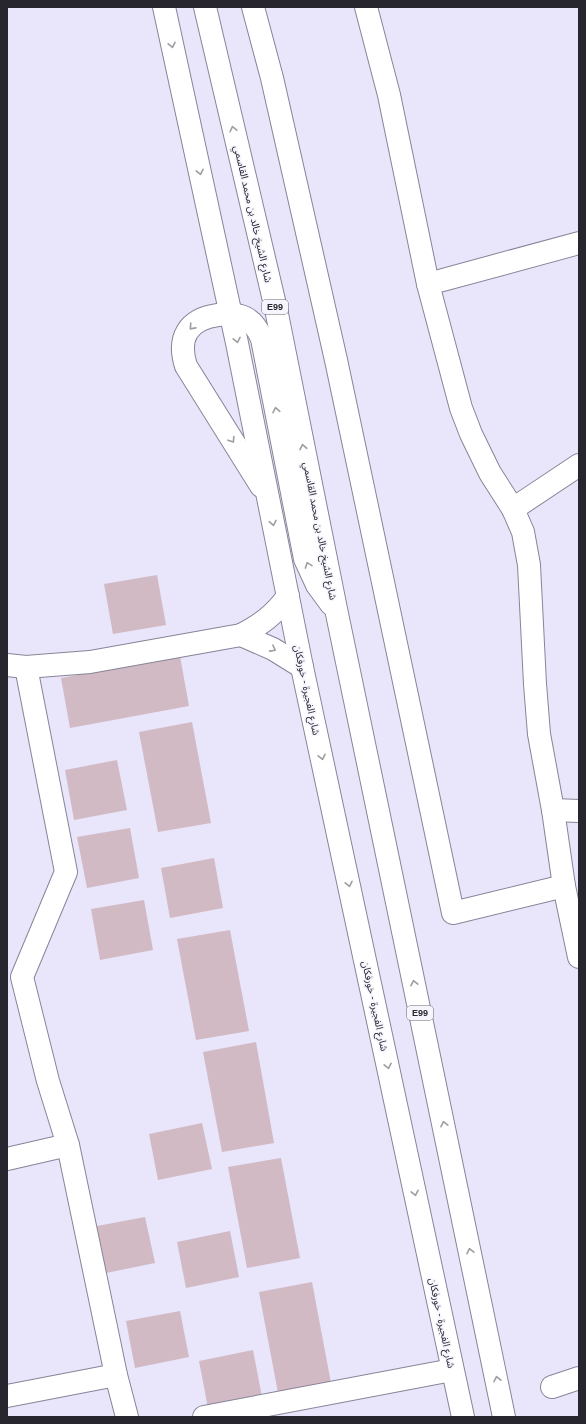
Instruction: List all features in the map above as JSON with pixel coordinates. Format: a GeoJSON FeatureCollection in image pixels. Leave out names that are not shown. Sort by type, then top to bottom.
{"type":"FeatureCollection","features":[{"type":"Feature","properties":{"kind":"main road"},"geometry":{"type":"LineString","coordinates":[[127,1417],[116,1375],[68,1145],[48,1081],[22,977],[66,872],[17,666],[90,662],[241,635],[268,619],[288,596],[231,314],[164,7]]}},
{"type":"Feature","properties":{"kind":"main road","name":"شارع الشيخ خالد بن محمد القاسمي"},"geometry":{"type":"LineString","coordinates":[[204,7],[276,310],[336,609]]}},
{"type":"Feature","properties":{"kind":"main road"},"geometry":{"type":"LineString","coordinates":[[253,7],[272,78],[336,360],[453,913],[564,886]]}},
{"type":"Feature","properties":{"kind":"main road"},"geometry":{"type":"LineString","coordinates":[[366,7],[389,95],[428,284],[461,408],[471,434],[490,473],[513,509],[523,532],[529,565],[539,734],[553,810],[564,886],[579,957]]}},
{"type":"Feature","properties":{"kind":"main road"},"geometry":{"type":"LineString","coordinates":[[428,284],[579,243]]}},
{"type":"Feature","properties":{"kind":"main road"},"geometry":{"type":"LineString","coordinates":[[268,498],[186,366],[182,345],[186,335],[191,327],[206,317],[231,314],[240,315],[255,325],[262,339],[305,559],[317,585],[336,609]]}},
{"type":"Feature","properties":{"kind":"main road"},"geometry":{"type":"LineString","coordinates":[[513,509],[579,465]]}},
{"type":"Feature","properties":{"kind":"main road","name":"شارع الفجيرة - خورفكان"},"geometry":{"type":"LineString","coordinates":[[288,596],[463,1417]]}},
{"type":"Feature","properties":{"kind":"main road","name":"E99"},"geometry":{"type":"LineString","coordinates":[[336,609],[504,1417]]}},
{"type":"Feature","properties":{"kind":"main road"},"geometry":{"type":"LineString","coordinates":[[241,635],[273,649],[302,667]]}},
{"type":"Feature","properties":{"kind":"main road"},"geometry":{"type":"LineString","coordinates":[[553,810],[579,811]]}},
{"type":"Feature","properties":{"kind":"main road"},"geometry":{"type":"LineString","coordinates":[[7,1159],[68,1145]]}},
{"type":"Feature","properties":{"kind":"main road"},"geometry":{"type":"LineString","coordinates":[[204,1417],[452,1370]]}},
{"type":"Feature","properties":{"kind":"main road"},"geometry":{"type":"LineString","coordinates":[[7,1396],[116,1375]]}},
{"type":"Feature","properties":{"kind":"main road"},"geometry":{"type":"LineString","coordinates":[[552,1387],[579,1378]]}},
{"type":"Feature","properties":{"kind":"building"},"geometry":{"type":"Polygon","coordinates":[[[157,575],[166,625],[113,634],[104,584],[157,575]]]}},
{"type":"Feature","properties":{"kind":"building"},"geometry":{"type":"Polygon","coordinates":[[[180,656],[189,706],[70,728],[61,678],[180,656]]]}},
{"type":"Feature","properties":{"kind":"building"},"geometry":{"type":"Polygon","coordinates":[[[192,722],[211,823],[158,832],[139,732],[192,722]]]}},
{"type":"Feature","properties":{"kind":"building"},"geometry":{"type":"Polygon","coordinates":[[[117,760],[127,810],[74,820],[65,770],[117,760]]]}},
{"type":"Feature","properties":{"kind":"building"},"geometry":{"type":"Polygon","coordinates":[[[130,828],[139,878],[87,888],[77,837],[130,828]]]}},
{"type":"Feature","properties":{"kind":"building"},"geometry":{"type":"Polygon","coordinates":[[[214,858],[223,908],[170,918],[161,868],[214,858]]]}},
{"type":"Feature","properties":{"kind":"building"},"geometry":{"type":"Polygon","coordinates":[[[144,900],[153,950],[100,960],[91,909],[144,900]]]}},
{"type":"Feature","properties":{"kind":"building"},"geometry":{"type":"Polygon","coordinates":[[[230,930],[249,1031],[196,1040],[177,939],[230,930]]]}},
{"type":"Feature","properties":{"kind":"building"},"geometry":{"type":"Polygon","coordinates":[[[256,1042],[274,1143],[222,1152],[203,1052],[256,1042]]]}},
{"type":"Feature","properties":{"kind":"building"},"geometry":{"type":"Polygon","coordinates":[[[202,1123],[212,1169],[158,1180],[149,1134],[202,1123]]]}},
{"type":"Feature","properties":{"kind":"building"},"geometry":{"type":"Polygon","coordinates":[[[281,1158],[300,1258],[247,1268],[228,1167],[281,1158]]]}},
{"type":"Feature","properties":{"kind":"building"},"geometry":{"type":"Polygon","coordinates":[[[145,1217],[155,1263],[101,1274],[92,1227],[145,1217]]]}},
{"type":"Feature","properties":{"kind":"building"},"geometry":{"type":"Polygon","coordinates":[[[230,1231],[239,1277],[186,1288],[177,1242],[230,1231]]]}},
{"type":"Feature","properties":{"kind":"building"},"geometry":{"type":"Polygon","coordinates":[[[312,1282],[331,1383],[278,1393],[259,1292],[312,1282]]]}},
{"type":"Feature","properties":{"kind":"building"},"geometry":{"type":"Polygon","coordinates":[[[180,1311],[189,1357],[135,1368],[126,1321],[180,1311]]]}},
{"type":"Feature","properties":{"kind":"building"},"geometry":{"type":"Polygon","coordinates":[[[253,1350],[262,1397],[208,1408],[199,1361],[253,1350]]]}}]}
